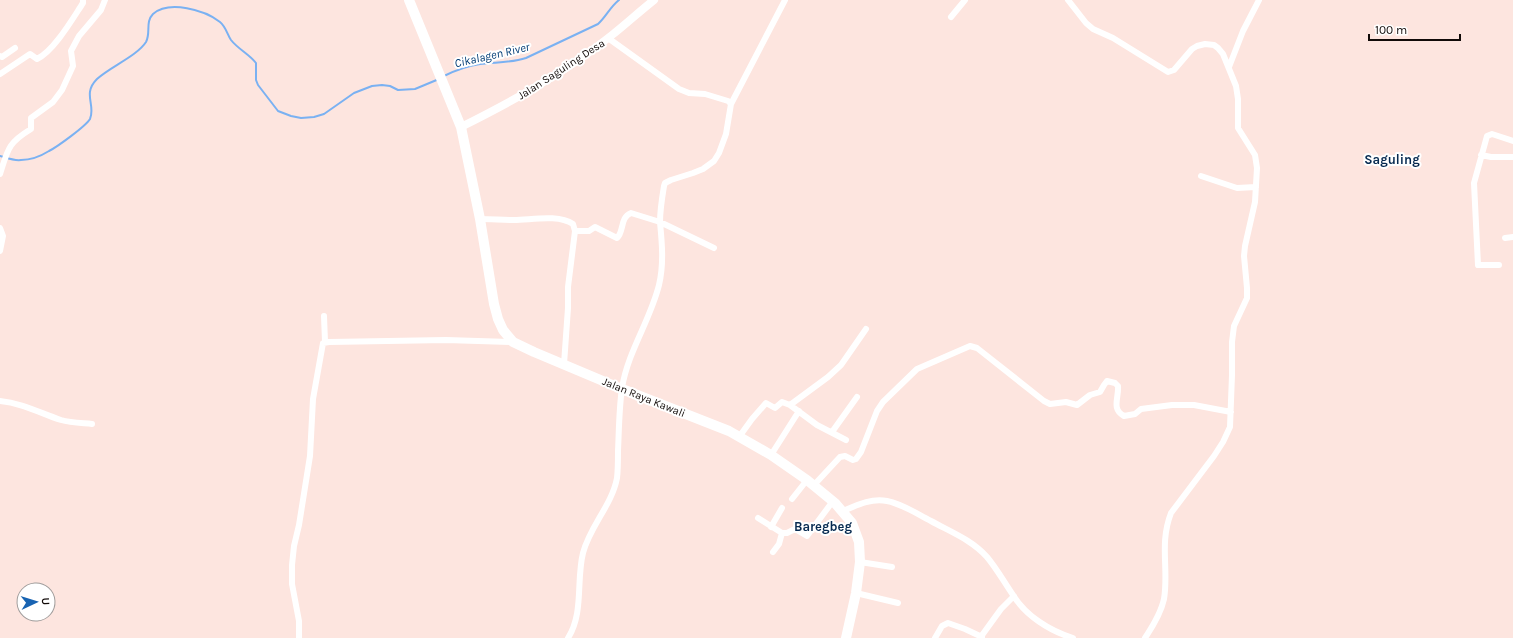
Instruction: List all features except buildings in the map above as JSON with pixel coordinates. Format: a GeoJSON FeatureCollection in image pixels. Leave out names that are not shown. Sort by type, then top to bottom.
{"type":"FeatureCollection","features":[{"type":"Feature","properties":{"kind":"highway"},"geometry":{"type":"LineString","coordinates":[[410,0],[461,127],[480,219],[498,319],[503,330],[513,342]]}},
{"type":"Feature","properties":{"kind":"highway","name":"Jalan Raya Kawali"},"geometry":{"type":"LineString","coordinates":[[513,342],[622,389],[729,431],[771,455],[811,482],[843,511],[852,523],[859,542],[860,562],[848,638]]}},
{"type":"Feature","properties":{"kind":"street"},"geometry":{"type":"LineString","coordinates":[[0,74],[30,54],[37,59],[42,56],[63,33],[83,3],[83,0]]}},
{"type":"Feature","properties":{"kind":"street"},"geometry":{"type":"LineString","coordinates":[[0,174],[9,148],[18,137],[31,129],[31,118],[53,102],[62,90],[73,66],[71,51],[79,36],[101,10],[105,0]]}},
{"type":"Feature","properties":{"kind":"street","name":"Jalan Saguling Desa"},"geometry":{"type":"LineString","coordinates":[[461,127],[512,102],[562,70],[608,38],[654,0]]}},
{"type":"Feature","properties":{"kind":"street"},"geometry":{"type":"LineString","coordinates":[[568,638],[572,632],[577,616],[583,552],[590,535],[614,490],[617,478],[619,422],[622,389],[626,369],[636,342],[648,318],[659,285],[662,263],[660,213],[665,183],[703,169],[714,161],[724,140],[730,104],[784,0]]}},
{"type":"Feature","properties":{"kind":"street"},"geometry":{"type":"LineString","coordinates":[[950,17],[965,0]]}},
{"type":"Feature","properties":{"kind":"street"},"geometry":{"type":"LineString","coordinates":[[1068,0],[1086,23],[1093,29],[1113,38],[1168,72],[1174,70],[1192,49],[1197,46],[1206,44],[1214,45],[1218,48],[1223,54],[1236,86],[1238,99],[1238,128],[1255,155],[1257,168],[1255,202],[1244,246],[1247,288],[1246,298],[1234,326],[1232,342],[1230,427],[1223,442],[1171,513],[1165,535],[1164,599],[1158,617],[1145,638]]}},
{"type":"Feature","properties":{"kind":"street"},"geometry":{"type":"LineString","coordinates":[[1229,67],[1243,31],[1259,0]]}},
{"type":"Feature","properties":{"kind":"street"},"geometry":{"type":"LineString","coordinates":[[608,38],[679,89],[689,93],[705,94],[728,101],[730,104]]}},
{"type":"Feature","properties":{"kind":"street"},"geometry":{"type":"LineString","coordinates":[[0,56],[2,57],[15,48]]}},
{"type":"Feature","properties":{"kind":"street"},"geometry":{"type":"LineString","coordinates":[[1499,265],[1479,266],[1478,264],[1474,190],[1481,155],[1489,134],[1500,135],[1513,141]]}},
{"type":"Feature","properties":{"kind":"street"},"geometry":{"type":"LineString","coordinates":[[1481,155],[1513,157]]}},
{"type":"Feature","properties":{"kind":"street"},"geometry":{"type":"LineString","coordinates":[[1201,176],[1237,188],[1256,187]]}},
{"type":"Feature","properties":{"kind":"street"},"geometry":{"type":"LineString","coordinates":[[575,231],[589,231],[595,227],[616,238],[619,236],[625,218],[631,213],[660,222],[714,248]]}},
{"type":"Feature","properties":{"kind":"street"},"geometry":{"type":"LineString","coordinates":[[480,219],[515,220],[546,218],[560,219],[573,224],[575,231],[568,287],[564,364]]}},
{"type":"Feature","properties":{"kind":"street"},"geometry":{"type":"LineString","coordinates":[[0,228],[3,236],[0,251]]}},
{"type":"Feature","properties":{"kind":"street"},"geometry":{"type":"LineString","coordinates":[[1505,238],[1513,237]]}},
{"type":"Feature","properties":{"kind":"street"},"geometry":{"type":"LineString","coordinates":[[299,638],[299,621],[292,584],[292,565],[310,450],[314,392],[321,348],[325,342],[324,316]]}},
{"type":"Feature","properties":{"kind":"street"},"geometry":{"type":"LineString","coordinates":[[790,405],[828,377],[841,365],[866,328]]}},
{"type":"Feature","properties":{"kind":"street"},"geometry":{"type":"LineString","coordinates":[[325,342],[446,340],[513,342]]}},
{"type":"Feature","properties":{"kind":"street"},"geometry":{"type":"LineString","coordinates":[[792,499],[840,457],[843,456],[853,460],[860,455],[877,412],[883,402],[917,369],[970,346],[977,348],[1044,401],[1050,404],[1066,402],[1079,405],[1090,395],[1100,392],[1107,381],[1115,383],[1118,386],[1116,409],[1124,416],[1130,416],[1141,409],[1172,405],[1194,405],[1231,412]]}},
{"type":"Feature","properties":{"kind":"street"},"geometry":{"type":"LineString","coordinates":[[832,432],[856,397]]}},
{"type":"Feature","properties":{"kind":"street"},"geometry":{"type":"LineString","coordinates":[[0,401],[31,408],[65,421],[92,424]]}},
{"type":"Feature","properties":{"kind":"street"},"geometry":{"type":"LineString","coordinates":[[739,437],[766,403],[774,408],[780,402],[790,405],[817,425],[846,440]]}},
{"type":"Feature","properties":{"kind":"street"},"geometry":{"type":"LineString","coordinates":[[771,455],[799,412]]}},
{"type":"Feature","properties":{"kind":"street"},"geometry":{"type":"LineString","coordinates":[[843,511],[861,503],[886,501],[904,507],[969,542],[979,549],[1004,580],[1014,596],[1039,622],[1052,630],[1073,638]]}},
{"type":"Feature","properties":{"kind":"street"},"geometry":{"type":"LineString","coordinates":[[758,518],[782,533],[787,533],[795,529],[807,536],[833,502]]}},
{"type":"Feature","properties":{"kind":"street"},"geometry":{"type":"LineString","coordinates":[[771,527],[782,508]]}},
{"type":"Feature","properties":{"kind":"street"},"geometry":{"type":"LineString","coordinates":[[773,552],[779,544],[782,533]]}},
{"type":"Feature","properties":{"kind":"street"},"geometry":{"type":"LineString","coordinates":[[860,562],[892,567]]}},
{"type":"Feature","properties":{"kind":"street"},"geometry":{"type":"LineString","coordinates":[[856,594],[898,603]]}},
{"type":"Feature","properties":{"kind":"street"},"geometry":{"type":"LineString","coordinates":[[935,638],[942,626],[948,623],[965,629],[981,638],[1001,609],[1014,596]]}},
{"type":"Feature","properties":{"kind":"waterway","name":"Cikalagen River"},"geometry":{"type":"LineString","coordinates":[[444,76],[462,68],[475,65],[509,62],[526,58],[598,24],[619,0]]}},
{"type":"Feature","properties":{"kind":"waterway","name":"Cikalagen River"},"geometry":{"type":"LineString","coordinates":[[0,156],[18,160],[43,155],[83,126],[90,119],[92,109],[90,90],[93,84],[102,75],[130,57],[142,47],[147,39],[149,20],[153,14],[168,8],[187,8],[205,14],[220,22],[234,43],[256,63],[256,80],[258,85],[278,111],[291,116],[301,118],[314,117],[324,114],[354,93],[372,86],[390,86],[398,90],[415,89],[439,79]]}},
{"type":"Feature","properties":{"kind":"district","name":"Saguling"},"geometry":{"type":"Point","coordinates":[1392,159]}},
{"type":"Feature","properties":{"kind":"district","name":"Baregbeg"},"geometry":{"type":"Point","coordinates":[823,526]}}]}
